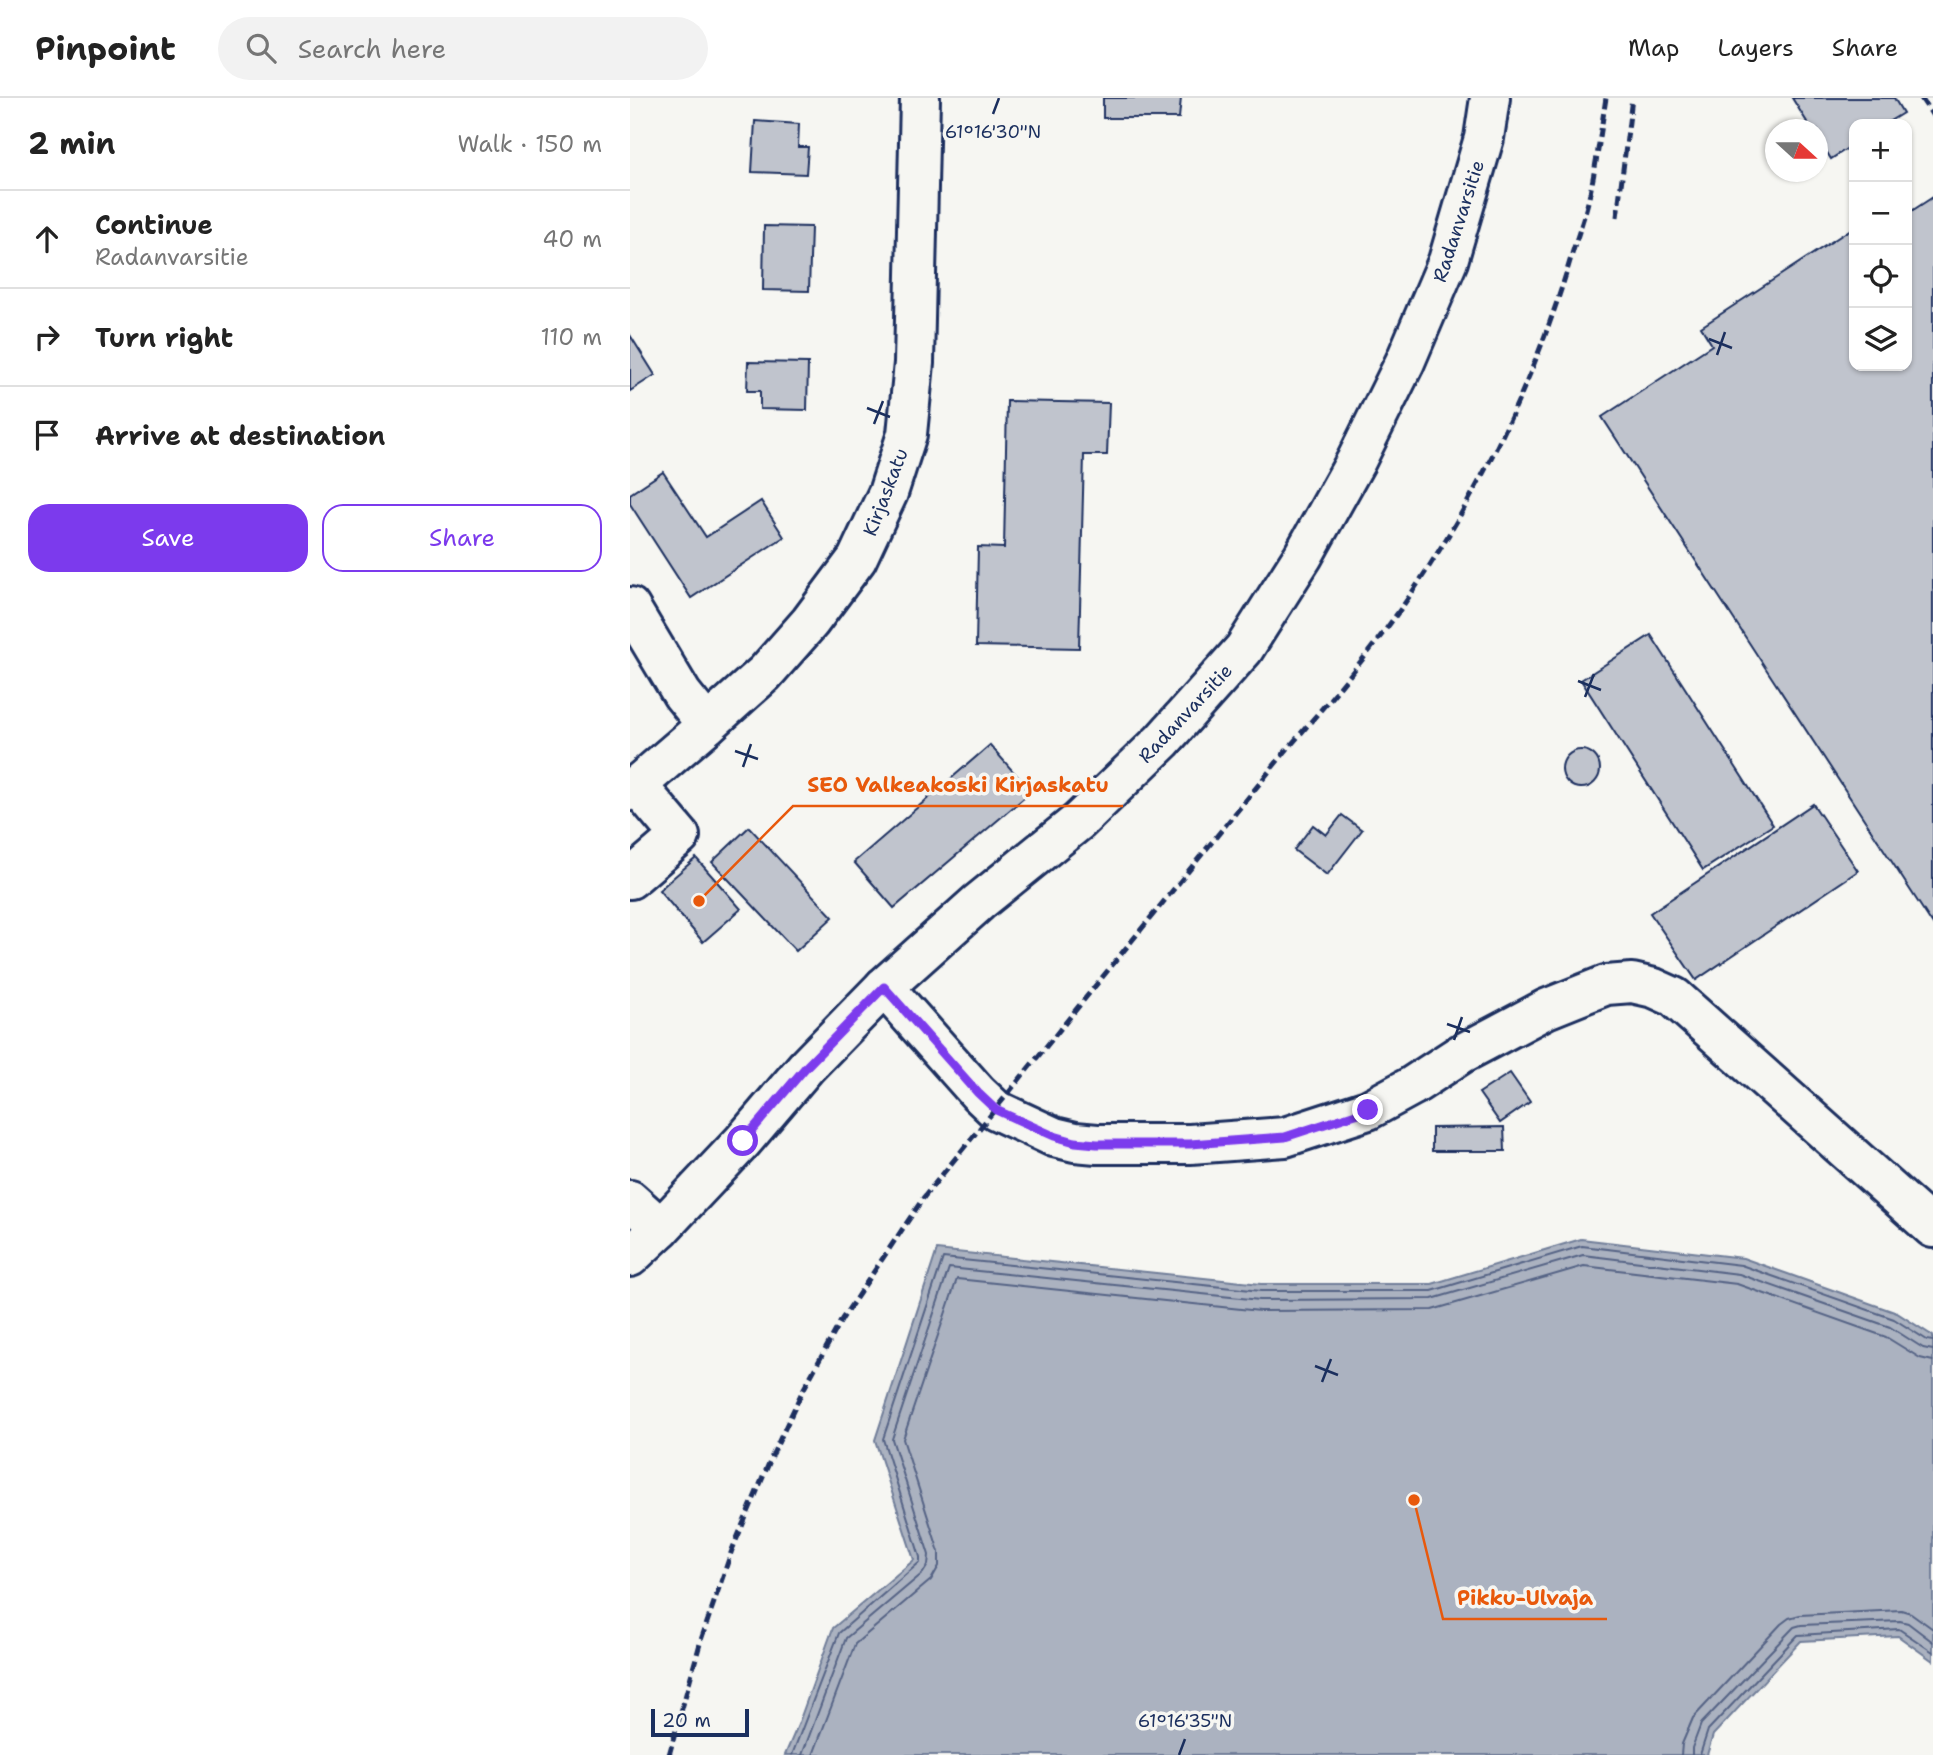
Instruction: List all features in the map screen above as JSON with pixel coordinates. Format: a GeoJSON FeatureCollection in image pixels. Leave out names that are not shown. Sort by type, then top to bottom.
{"type":"FeatureCollection","features":[{"type":"Feature","properties":{"kind":"street","name":"Kirjaskatu"},"geometry":{"type":"LineString","coordinates":[[633,788],[765,673],[810,622],[858,559],[888,493],[907,433],[914,363],[920,98]]}},
{"type":"Feature","properties":{"kind":"street","name":"Radanvarsitie"},"geometry":{"type":"LineString","coordinates":[[630,1257],[743,1141],[806,1067],[884,987],[979,902],[1079,821],[1162,741],[1244,649],[1310,544],[1356,461],[1405,362],[1448,261],[1484,138],[1490,98]]}},
{"type":"Feature","properties":{"kind":"street"},"geometry":{"type":"LineString","coordinates":[[630,607],[682,694],[707,725]]}},
{"type":"Feature","properties":{"kind":"street"},"geometry":{"type":"LineString","coordinates":[[630,879],[680,836],[633,788]]}},
{"type":"Feature","properties":{"kind":"street"},"geometry":{"type":"LineString","coordinates":[[884,987],[996,1110],[1054,1136],[1097,1144],[1190,1144],[1285,1137],[1368,1110],[1412,1086],[1461,1054],[1546,1009],[1606,985],[1632,983],[1654,988],[1674,997],[1933,1228]]}},
{"type":"Feature","properties":{"kind":"street"},"geometry":{"type":"LineString","coordinates":[[630,1200],[661,1228]]}},
{"type":"Feature","properties":{"kind":"water"},"geometry":{"type":"Polygon","coordinates":[[[1581,1239],[1743,1258],[1897,1313],[1933,1336],[1933,1661],[1898,1636],[1801,1641],[1713,1735],[1707,1755],[785,1755],[833,1628],[914,1560],[875,1440],[937,1250],[1261,1284],[1432,1284],[1581,1239]]]}},
{"type":"Feature","properties":{"kind":"building"},"geometry":{"type":"Polygon","coordinates":[[[1103,98],[1181,98],[1179,118],[1103,118],[1103,98]]]}},
{"type":"Feature","properties":{"kind":"building"},"geometry":{"type":"Polygon","coordinates":[[[1792,98],[1894,98],[1903,113],[1893,119],[1849,119],[1849,147],[1831,159],[1828,154],[1828,119],[1805,119],[1792,98]]]}},
{"type":"Feature","properties":{"kind":"building"},"geometry":{"type":"Polygon","coordinates":[[[755,121],[799,124],[798,147],[808,147],[806,174],[752,172],[755,121]]]}},
{"type":"Feature","properties":{"kind":"building"},"geometry":{"type":"Polygon","coordinates":[[[1933,197],[1933,925],[1602,417],[1712,345],[1701,327],[1849,230],[1849,371],[1912,371],[1912,211],[1933,197]]]}},
{"type":"Feature","properties":{"kind":"building"},"geometry":{"type":"Polygon","coordinates":[[[764,226],[811,227],[809,291],[763,290],[764,226]]]}},
{"type":"Feature","properties":{"kind":"building"},"geometry":{"type":"Polygon","coordinates":[[[630,335],[655,375],[630,391],[630,335]]]}},
{"type":"Feature","properties":{"kind":"building"},"geometry":{"type":"Polygon","coordinates":[[[748,362],[808,363],[807,410],[760,409],[760,391],[747,391],[748,362]]]}},
{"type":"Feature","properties":{"kind":"building"},"geometry":{"type":"Polygon","coordinates":[[[1007,401],[1109,403],[1107,455],[1084,455],[1079,648],[976,646],[978,547],[1004,548],[1007,401]]]}},
{"type":"Feature","properties":{"kind":"building"},"geometry":{"type":"Polygon","coordinates":[[[663,472],[706,537],[761,501],[784,537],[691,598],[630,504],[630,494],[663,472]]]}},
{"type":"Feature","properties":{"kind":"building"},"geometry":{"type":"Polygon","coordinates":[[[1651,635],[1773,825],[1703,870],[1581,680],[1651,635]]]}},
{"type":"Feature","properties":{"kind":"building"},"geometry":{"type":"Polygon","coordinates":[[[990,745],[1031,792],[894,908],[854,862],[990,745]]]}},
{"type":"Feature","properties":{"kind":"building"},"geometry":{"type":"Polygon","coordinates":[[[1581,750],[1594,756],[1600,769],[1594,782],[1581,788],[1568,782],[1562,769],[1568,756],[1581,750]]]}},
{"type":"Feature","properties":{"kind":"building"},"geometry":{"type":"Polygon","coordinates":[[[1813,804],[1858,871],[1696,980],[1650,913],[1813,804]]]}},
{"type":"Feature","properties":{"kind":"building"},"geometry":{"type":"Polygon","coordinates":[[[1342,815],[1362,830],[1327,875],[1294,850],[1313,825],[1326,835],[1342,815]]]}},
{"type":"Feature","properties":{"kind":"building"},"geometry":{"type":"Polygon","coordinates":[[[749,827],[833,917],[796,951],[712,862],[749,827]]]}},
{"type":"Feature","properties":{"kind":"building"},"geometry":{"type":"Polygon","coordinates":[[[696,858],[741,909],[703,942],[659,890],[696,858]]]}},
{"type":"Feature","properties":{"kind":"building"},"geometry":{"type":"Polygon","coordinates":[[[1510,1073],[1530,1102],[1500,1123],[1479,1093],[1510,1073]]]}},
{"type":"Feature","properties":{"kind":"building"},"geometry":{"type":"Polygon","coordinates":[[[1504,1127],[1505,1151],[1432,1151],[1432,1128],[1504,1127]]]}},
{"type":"Feature","properties":{"kind":"railway"},"geometry":{"type":"LineString","coordinates":[[669,1755],[701,1640],[732,1550],[802,1392],[842,1319],[924,1197],[1360,663],[1402,607],[1455,524],[1522,393],[1557,301],[1588,201],[1606,98]]}},
{"type":"Feature","properties":{"kind":"railway"},"geometry":{"type":"LineString","coordinates":[[1617,217],[1632,98]]}},
{"type":"Feature","properties":{"kind":"railway"},"geometry":{"type":"LineString","coordinates":[[1921,98],[1933,116]]}},
{"type":"Feature","properties":{"kind":"place","name":"SEO Valkeakoski Kirjaskatu"},"geometry":{"type":"Point","coordinates":[699,901]}},
{"type":"Feature","properties":{"kind":"place","name":"Pikku-Ulvaja"},"geometry":{"type":"Point","coordinates":[1414,1500]}},
{"type":"Feature","properties":{"kind":"route"},"geometry":{"type":"LineString","coordinates":[[743,1141],[806,1067],[884,987],[996,1110],[1054,1136],[1075,1142],[1190,1144],[1285,1137],[1368,1110]]}}]}
